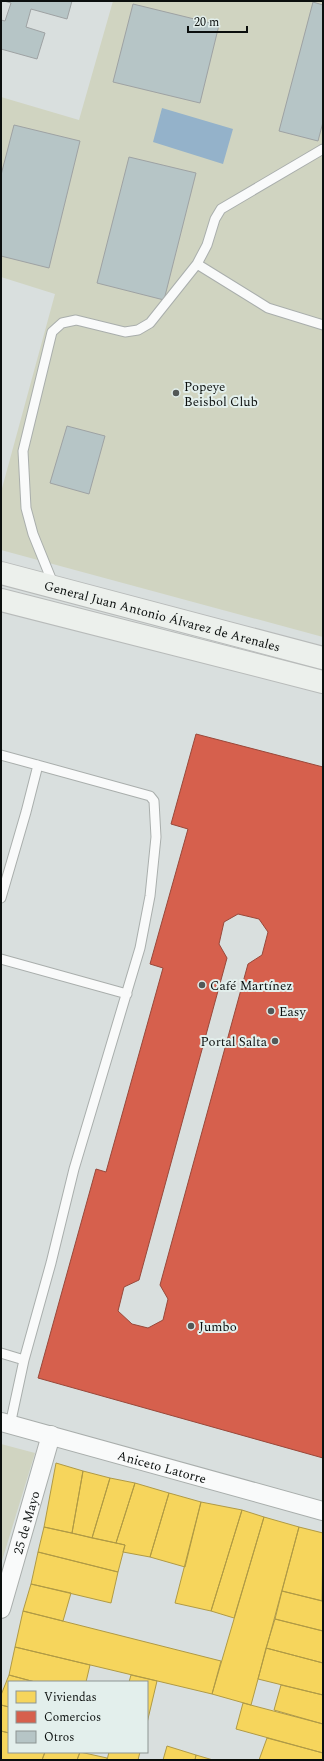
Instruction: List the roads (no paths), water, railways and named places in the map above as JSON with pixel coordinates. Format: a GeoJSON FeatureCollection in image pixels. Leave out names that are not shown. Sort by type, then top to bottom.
{"type":"FeatureCollection","features":[{"type":"Feature","properties":{"kind":"main road","name":"General Juan Antonio Álvarez de Arenales"},"geometry":{"type":"LineString","coordinates":[[1,573],[323,658]]}},
{"type":"Feature","properties":{"kind":"main road","name":"General Juan Antonio Álvarez de Arenales"},"geometry":{"type":"LineString","coordinates":[[1,600],[323,682]]}},
{"type":"Feature","properties":{"kind":"street","name":"Aniceto Latorre"},"geometry":{"type":"LineString","coordinates":[[6,1424],[51,1435],[323,1511]]}},
{"type":"Feature","properties":{"kind":"street","name":"25 de Mayo"},"geometry":{"type":"LineString","coordinates":[[1,1610],[51,1435]]}},
{"type":"Feature","properties":{"kind":"lane"},"geometry":{"type":"LineString","coordinates":[[54,587],[26,508],[23,451],[52,332],[62,323],[76,320],[125,332],[138,330],[150,323],[197,264],[207,245],[215,219],[221,209],[323,149]]}},
{"type":"Feature","properties":{"kind":"lane"},"geometry":{"type":"LineString","coordinates":[[197,264],[268,308],[323,325]]}},
{"type":"Feature","properties":{"kind":"lane"},"geometry":{"type":"LineString","coordinates":[[1,755],[150,796],[154,801],[156,837],[150,896],[140,948],[74,1169],[51,1263],[6,1424]]}},
{"type":"Feature","properties":{"kind":"lane"},"geometry":{"type":"LineString","coordinates":[[1,898],[38,765]]}},
{"type":"Feature","properties":{"kind":"lane"},"geometry":{"type":"LineString","coordinates":[[1,959],[127,994]]}},
{"type":"Feature","properties":{"kind":"lane"},"geometry":{"type":"LineString","coordinates":[[1,1353],[24,1360]]}},
{"type":"Feature","properties":{"kind":"water"},"geometry":{"type":"Polygon","coordinates":[[[162,108],[233,129],[223,164],[153,142],[162,108]]]}},
{"type":"Feature","properties":{"kind":"place","name":"Popeye Beisbol Club"},"geometry":{"type":"Point","coordinates":[176,393]}},
{"type":"Feature","properties":{"kind":"place","name":"Café Martínez"},"geometry":{"type":"Point","coordinates":[202,985]}},
{"type":"Feature","properties":{"kind":"place","name":"Easy"},"geometry":{"type":"Point","coordinates":[271,1011]}},
{"type":"Feature","properties":{"kind":"place","name":"Portal Salta"},"geometry":{"type":"Point","coordinates":[275,1041]}},
{"type":"Feature","properties":{"kind":"place","name":"Jumbo"},"geometry":{"type":"Point","coordinates":[191,1326]}}]}
